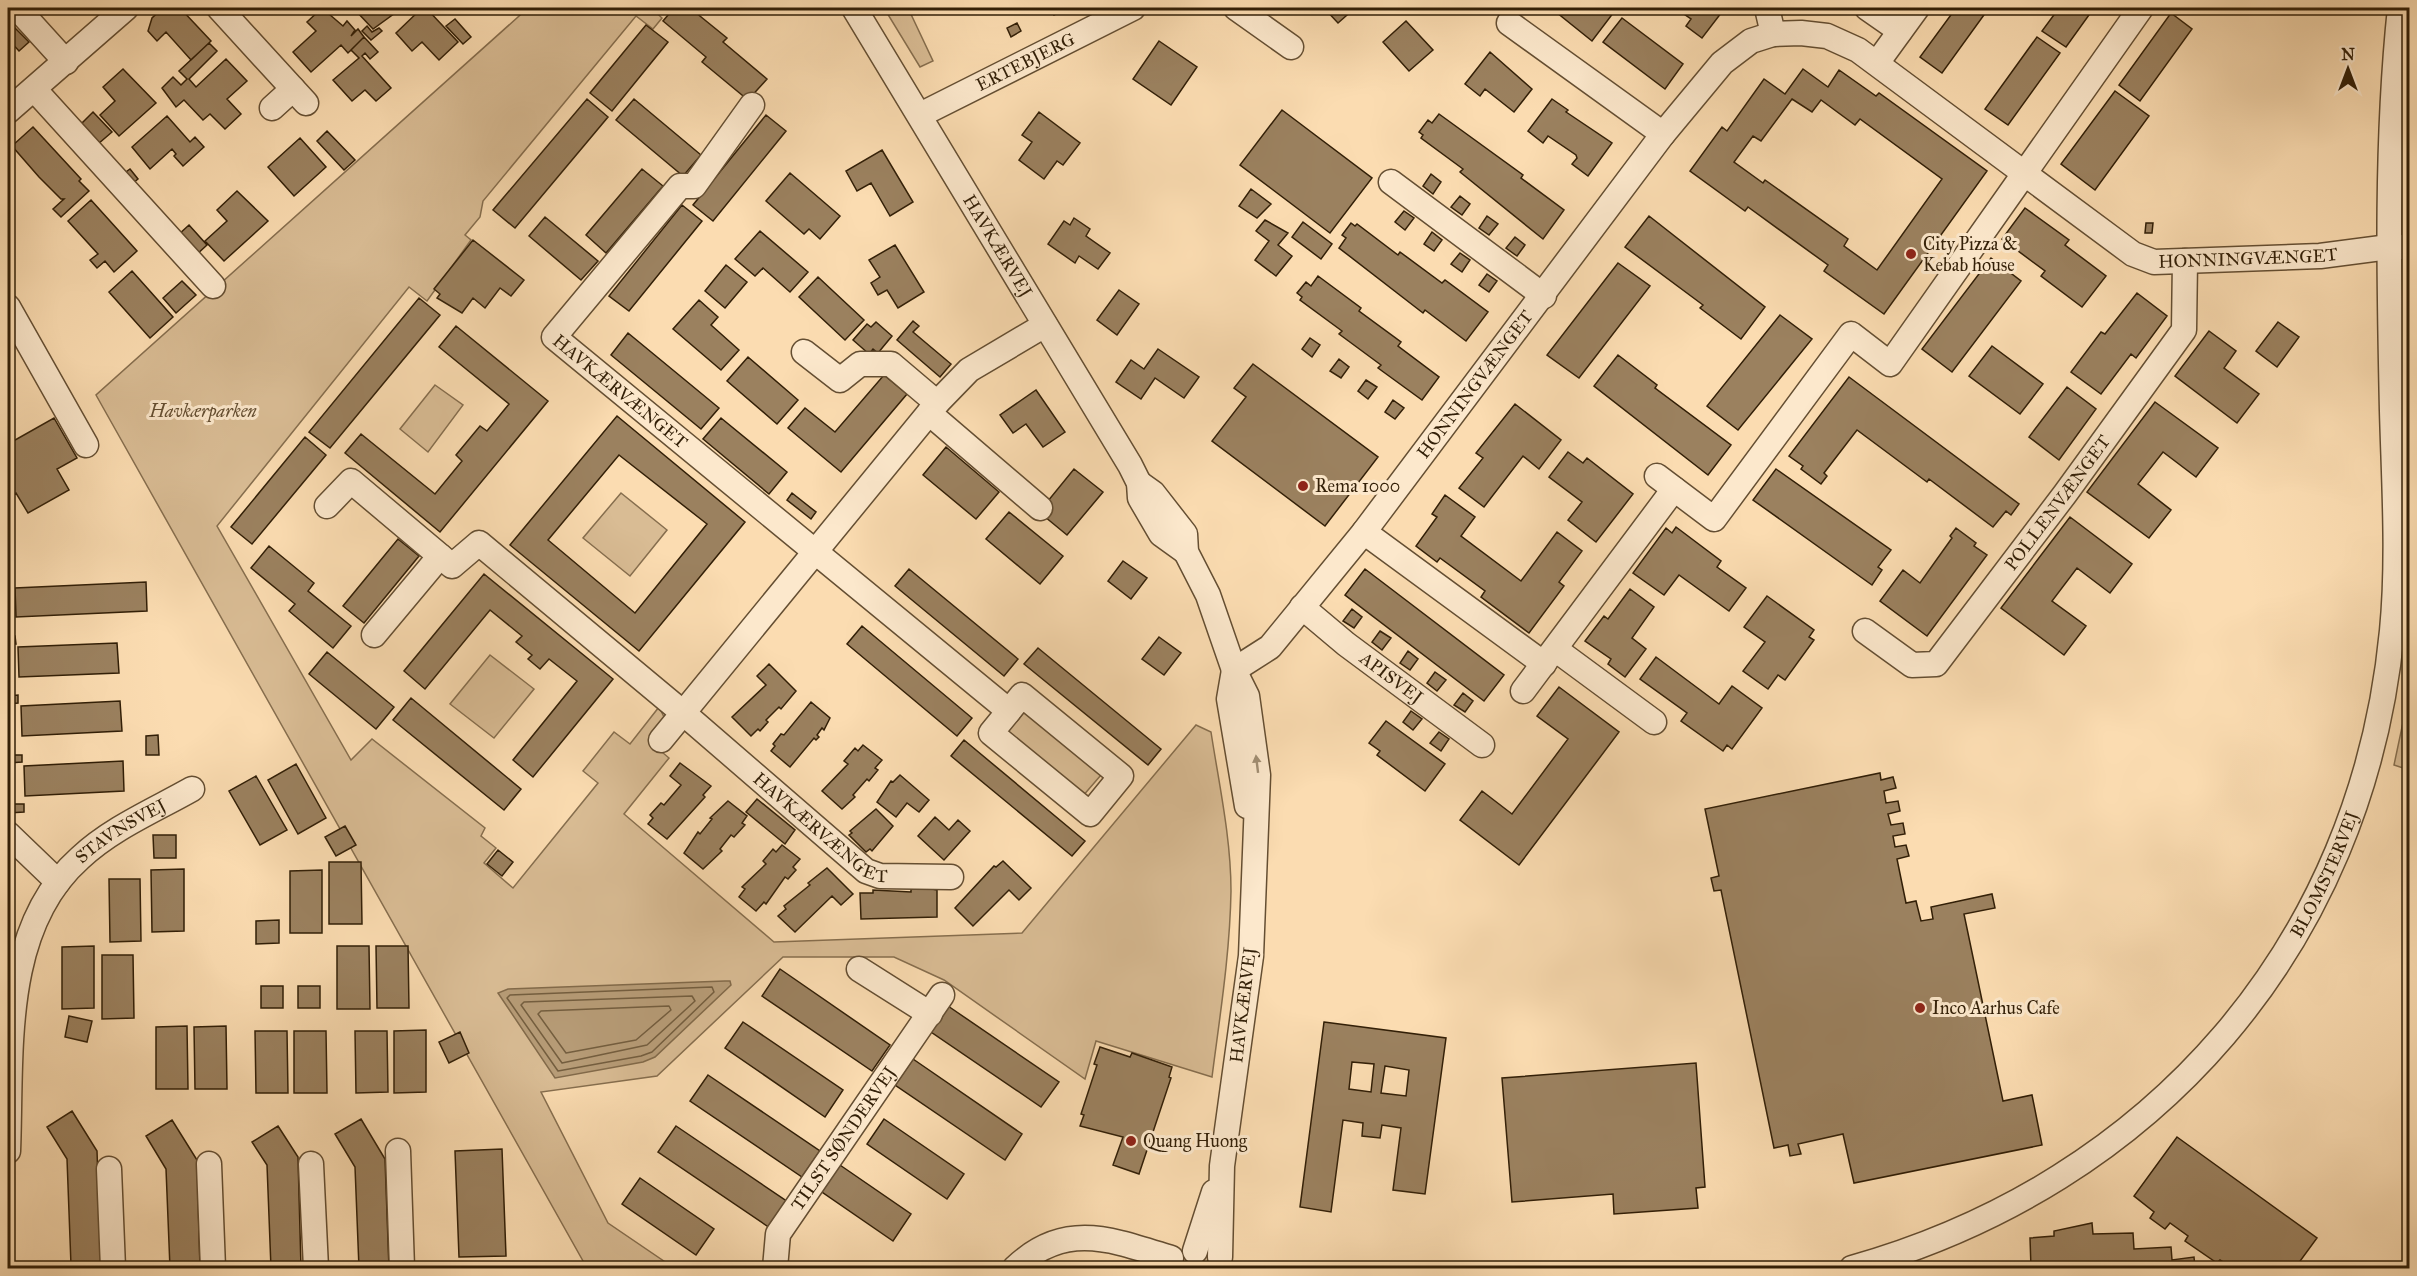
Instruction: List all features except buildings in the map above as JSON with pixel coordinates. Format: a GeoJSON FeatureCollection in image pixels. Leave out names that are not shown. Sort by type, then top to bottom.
{"type":"FeatureCollection","features":[{"type":"Feature","properties":{"kind":"street"},"geometry":{"type":"LineString","coordinates":[[17,8],[66,62]]}},
{"type":"Feature","properties":{"kind":"street"},"geometry":{"type":"LineString","coordinates":[[8,111],[126,8]]}},
{"type":"Feature","properties":{"kind":"street"},"geometry":{"type":"LineString","coordinates":[[219,8],[299,96],[272,108]]}},
{"type":"Feature","properties":{"kind":"street","name":"HAVKÆRVEJ"},"geometry":{"type":"LineString","coordinates":[[854,8],[1139,483],[1153,493],[1185,534],[1186,552],[1208,595],[1234,670],[1247,696],[1254,732],[1258,775],[1251,956],[1222,1166],[1195,1251]]}},
{"type":"Feature","properties":{"kind":"street","name":"ERTEBJERG"},"geometry":{"type":"LineString","coordinates":[[920,115],[1133,8]]}},
{"type":"Feature","properties":{"kind":"street"},"geometry":{"type":"LineString","coordinates":[[1236,8],[1291,47]]}},
{"type":"Feature","properties":{"kind":"street"},"geometry":{"type":"LineString","coordinates":[[1767,8],[1773,34]]}},
{"type":"Feature","properties":{"kind":"street"},"geometry":{"type":"LineString","coordinates":[[1867,8],[1900,31]]}},
{"type":"Feature","properties":{"kind":"street"},"geometry":{"type":"LineString","coordinates":[[1877,63],[1917,8]]}},
{"type":"Feature","properties":{"kind":"street"},"geometry":{"type":"LineString","coordinates":[[1523,691],[1550,656],[1666,482],[1714,519],[1851,334],[1890,364],[2141,8]]}},
{"type":"Feature","properties":{"kind":"street","name":"BLOMSTERVEJ"},"geometry":{"type":"LineString","coordinates":[[1852,1269],[1898,1256],[1943,1238],[2023,1200],[2112,1142],[2155,1108],[2211,1051],[2255,996],[2306,921],[2337,852],[2364,782],[2384,698],[2392,627],[2396,560],[2400,8]]}},
{"type":"Feature","properties":{"kind":"street"},"geometry":{"type":"LineString","coordinates":[[1509,22],[1663,134]]}},
{"type":"Feature","properties":{"kind":"street","name":"HONNINGVÆNGET"},"geometry":{"type":"LineString","coordinates":[[1234,670],[1270,647],[1364,532],[1544,296],[1663,134],[1722,63],[1751,41],[1773,34],[1801,33],[1827,36],[1858,50],[2026,172],[2133,254],[2154,262],[2320,256],[2399,247]]}},
{"type":"Feature","properties":{"kind":"street"},"geometry":{"type":"LineString","coordinates":[[34,89],[164,246],[213,286]]}},
{"type":"Feature","properties":{"kind":"street","name":"HAVKÆRVÆNGET"},"geometry":{"type":"LineString","coordinates":[[752,105],[694,186],[680,186],[554,337],[1009,711]]}},
{"type":"Feature","properties":{"kind":"street","name":"HONNINGVÆNGET"},"geometry":{"type":"LineString","coordinates":[[1391,182],[1544,296]]}},
{"type":"Feature","properties":{"kind":"street","name":"POLLENVÆNGET"},"geometry":{"type":"LineString","coordinates":[[1865,631],[1912,665],[1936,664],[2040,528],[2184,330],[2186,261]]}},
{"type":"Feature","properties":{"kind":"street"},"geometry":{"type":"LineString","coordinates":[[8,307],[86,445]]}},
{"type":"Feature","properties":{"kind":"street"},"geometry":{"type":"LineString","coordinates":[[661,740],[933,408],[969,370],[1046,325]]}},
{"type":"Feature","properties":{"kind":"street"},"geometry":{"type":"LineString","coordinates":[[804,352],[840,380],[860,364],[891,364],[933,408],[1040,507]]}},
{"type":"Feature","properties":{"kind":"street"},"geometry":{"type":"LineString","coordinates":[[327,506],[351,481],[440,555],[374,635]]}},
{"type":"Feature","properties":{"kind":"street"},"geometry":{"type":"LineString","coordinates":[[1364,532],[1654,722]]}},
{"type":"Feature","properties":{"kind":"street","name":"HAVKÆRVÆNGET"},"geometry":{"type":"LineString","coordinates":[[440,555],[452,566],[479,543],[682,712],[866,871],[880,876],[951,877]]}},
{"type":"Feature","properties":{"kind":"street","name":"APISVEJ"},"geometry":{"type":"LineString","coordinates":[[1302,608],[1346,644],[1482,745]]}},
{"type":"Feature","properties":{"kind":"street"},"geometry":{"type":"LineString","coordinates":[[1022,695],[1121,776],[1090,814],[991,733],[1009,711],[1022,695]]}},
{"type":"Feature","properties":{"kind":"street","name":"STAVNSVEJ"},"geometry":{"type":"LineString","coordinates":[[8,1150],[9,1104],[19,974],[26,941],[39,910],[58,882],[78,859],[102,839],[192,789]]}},
{"type":"Feature","properties":{"kind":"street"},"geometry":{"type":"LineString","coordinates":[[8,834],[58,882]]}},
{"type":"Feature","properties":{"kind":"street","name":"TILST SØNDERVEJ"},"geometry":{"type":"LineString","coordinates":[[775,1269],[778,1234],[936,1004],[859,969]]}},
{"type":"Feature","properties":{"kind":"street"},"geometry":{"type":"LineString","coordinates":[[398,1151],[402,1269]]}},
{"type":"Feature","properties":{"kind":"street"},"geometry":{"type":"LineString","coordinates":[[209,1164],[213,1269]]}},
{"type":"Feature","properties":{"kind":"street"},"geometry":{"type":"LineString","coordinates":[[311,1164],[316,1269]]}},
{"type":"Feature","properties":{"kind":"street","name":"HAVKÆRVEJ"},"geometry":{"type":"LineString","coordinates":[[1222,1166],[1227,1263]]}},
{"type":"Feature","properties":{"kind":"street"},"geometry":{"type":"LineString","coordinates":[[109,1169],[113,1269]]}},
{"type":"Feature","properties":{"kind":"street"},"geometry":{"type":"LineString","coordinates":[[1015,1269],[1048,1245],[1068,1238],[1088,1236],[1116,1241],[1165,1263],[1195,1251],[1227,1263]]}},
{"type":"Feature","properties":{"kind":"street"},"geometry":{"type":"LineString","coordinates":[[1116,1241],[1144,1269]]}},
{"type":"Feature","properties":{"kind":"green space","name":"Havkærparken"},"geometry":{"type":"Polygon","coordinates":[[[528,8],[651,8],[662,18],[653,29],[636,16],[483,201],[480,217],[465,235],[471,240],[427,301],[409,287],[217,526],[351,760],[372,739],[485,828],[481,836],[496,848],[484,863],[513,888],[598,783],[583,771],[614,732],[630,744],[659,707],[664,717],[662,724],[649,741],[669,758],[624,814],[774,942],[1022,933],[1196,725],[1211,732],[1224,811],[1231,891],[1227,961],[1212,1077],[1096,1041],[1085,1079],[944,980],[894,957],[783,957],[657,1076],[541,1092],[608,1223],[674,1268],[587,1268],[96,395],[528,8]]]}},
{"type":"Feature","properties":{"kind":"green space"},"geometry":{"type":"Polygon","coordinates":[[[884,8],[908,8],[933,61],[920,67],[884,8]]]}},
{"type":"Feature","properties":{"kind":"green space"},"geometry":{"type":"Polygon","coordinates":[[[435,385],[463,405],[428,452],[400,429],[435,385]]]}},
{"type":"Feature","properties":{"kind":"green space"},"geometry":{"type":"Polygon","coordinates":[[[621,493],[667,530],[630,576],[583,538],[621,493]]]}},
{"type":"Feature","properties":{"kind":"green space"},"geometry":{"type":"Polygon","coordinates":[[[490,655],[534,689],[494,738],[450,704],[490,655]]]}},
{"type":"Feature","properties":{"kind":"green space"},"geometry":{"type":"Polygon","coordinates":[[[2409,694],[2409,770],[2394,765],[2409,694]]]}},
{"type":"Feature","properties":{"kind":"green space"},"geometry":{"type":"Polygon","coordinates":[[[1022,709],[1101,775],[1082,797],[1002,732],[1022,709]]]}},
{"type":"Feature","properties":{"kind":"water"},"geometry":{"type":"Polygon","coordinates":[[[730,981],[731,985],[655,1057],[643,1062],[555,1078],[498,993],[508,989],[730,981]]]}},
{"type":"Feature","properties":{"kind":"place","name":"City Pizza & Kebab house"},"geometry":{"type":"Point","coordinates":[1911,254]}},
{"type":"Feature","properties":{"kind":"place","name":"Rema 1000"},"geometry":{"type":"Point","coordinates":[1303,486]}},
{"type":"Feature","properties":{"kind":"place","name":"Inco Aarhus Cafe"},"geometry":{"type":"Point","coordinates":[1920,1008]}},
{"type":"Feature","properties":{"kind":"place","name":"Quang Huong"},"geometry":{"type":"Point","coordinates":[1131,1141]}}]}
